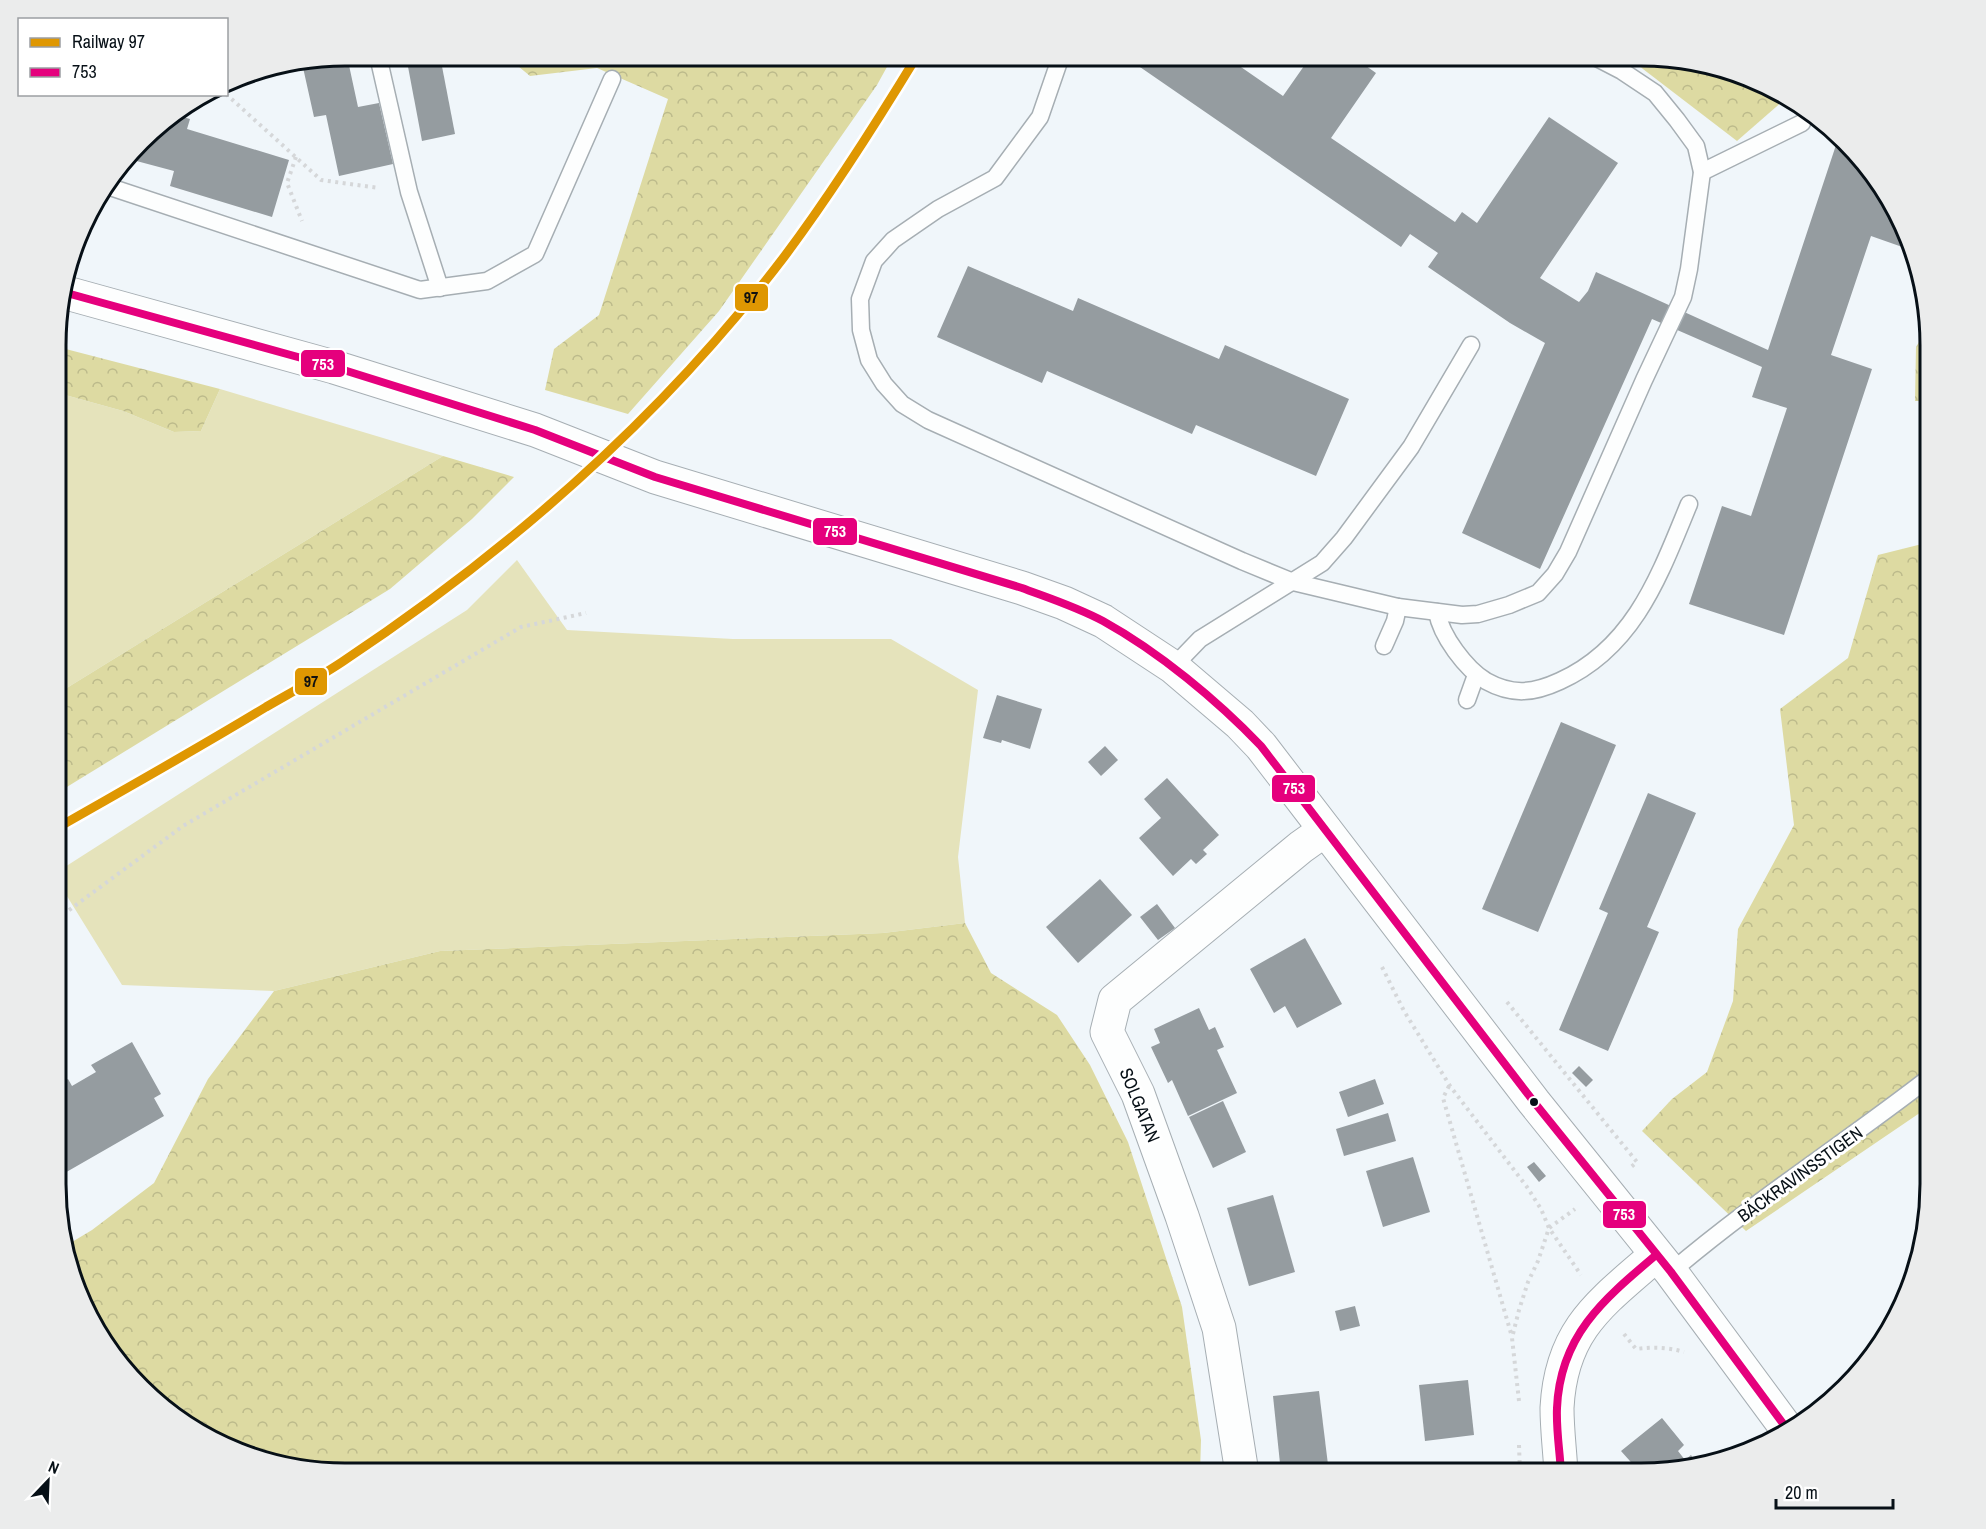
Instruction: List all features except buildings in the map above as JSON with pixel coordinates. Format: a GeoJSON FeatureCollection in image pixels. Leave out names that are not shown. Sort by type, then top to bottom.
{"type":"FeatureCollection","features":[{"type":"Feature","properties":{"kind":"street"},"geometry":{"type":"LineString","coordinates":[[70,294],[334,367],[535,430],[655,477],[1022,588],[1103,621],[1173,667],[1240,724],[1261,746],[1533,1102],[1664,1263],[1783,1424]]}},
{"type":"Feature","properties":{"kind":"street","name":"SOLGATAN"},"geometry":{"type":"LineString","coordinates":[[1240,1463],[1219,1328],[1182,1215],[1138,1094],[1107,1032],[1115,1000],[1325,830]]}},
{"type":"Feature","properties":{"kind":"street"},"geometry":{"type":"LineString","coordinates":[[1560,1463],[1557,1411],[1563,1365],[1573,1340],[1580,1328],[1602,1305],[1664,1263]]}},
{"type":"Feature","properties":{"kind":"lane"},"geometry":{"type":"LineString","coordinates":[[380,66],[409,192],[440,288]]}},
{"type":"Feature","properties":{"kind":"lane"},"geometry":{"type":"LineString","coordinates":[[1058,66],[1040,117],[995,178],[929,215],[893,240],[874,261],[860,299],[861,330],[869,360],[884,384],[902,404],[928,420],[1293,582],[1398,607],[1478,614],[1538,593],[1555,574],[1573,541],[1683,297],[1702,172],[1696,146],[1655,93],[1612,66]]}},
{"type":"Feature","properties":{"kind":"lane"},"geometry":{"type":"LineString","coordinates":[[114,188],[420,290],[487,281],[535,254],[612,79]]}},
{"type":"Feature","properties":{"kind":"lane"},"geometry":{"type":"LineString","coordinates":[[1702,172],[1802,123]]}},
{"type":"Feature","properties":{"kind":"lane"},"geometry":{"type":"LineString","coordinates":[[1173,667],[1200,639],[1322,563],[1344,538],[1411,447],[1471,345]]}},
{"type":"Feature","properties":{"kind":"lane"},"geometry":{"type":"LineString","coordinates":[[1437,612],[1439,625],[1446,639],[1476,675],[1496,686],[1523,693],[1547,687],[1572,676],[1621,638],[1644,604],[1689,504]]}},
{"type":"Feature","properties":{"kind":"lane"},"geometry":{"type":"LineString","coordinates":[[1384,646],[1395,621],[1398,607]]}},
{"type":"Feature","properties":{"kind":"lane"},"geometry":{"type":"LineString","coordinates":[[1467,700],[1476,675]]}},
{"type":"Feature","properties":{"kind":"lane","name":"BÄCKRAVINSSTIGEN"},"geometry":{"type":"LineString","coordinates":[[1664,1263],[1708,1240],[1920,1085]]}},
{"type":"Feature","properties":{"kind":"path"},"geometry":{"type":"LineString","coordinates":[[228,96],[321,180],[409,192]]}},
{"type":"Feature","properties":{"kind":"path"},"geometry":{"type":"LineString","coordinates":[[296,157],[287,183],[316,255]]}},
{"type":"Feature","properties":{"kind":"path"},"geometry":{"type":"LineString","coordinates":[[66,912],[183,826],[521,627],[586,613]]}},
{"type":"Feature","properties":{"kind":"path"},"geometry":{"type":"LineString","coordinates":[[1379,962],[1404,1011],[1450,1086],[1527,1187],[1541,1209],[1549,1228],[1602,1305],[1636,1349],[1668,1347],[1685,1353]]}},
{"type":"Feature","properties":{"kind":"path"},"geometry":{"type":"LineString","coordinates":[[1450,1086],[1443,1098],[1512,1338]]}},
{"type":"Feature","properties":{"kind":"shaded area"},"geometry":{"type":"Polygon","coordinates":[[[220,389],[443,456],[66,688],[66,395],[123,411],[174,432],[201,431],[220,389]]]}},
{"type":"Feature","properties":{"kind":"shaded area"},"geometry":{"type":"Polygon","coordinates":[[[517,560],[567,630],[733,639],[891,639],[978,690],[958,857],[965,923],[883,933],[440,951],[274,991],[122,985],[66,895],[66,866],[467,610],[517,560]]]}},
{"type":"Feature","properties":{"kind":"green space"},"geometry":{"type":"Polygon","coordinates":[[[518,66],[887,66],[877,85],[719,311],[628,414],[545,390],[554,349],[599,315],[668,99],[597,68],[530,76],[518,66]]]}},
{"type":"Feature","properties":{"kind":"green space"},"geometry":{"type":"Polygon","coordinates":[[[1639,66],[1695,71],[1748,87],[1780,103],[1737,141],[1639,66]]]}},
{"type":"Feature","properties":{"kind":"green space"},"geometry":{"type":"Polygon","coordinates":[[[1920,341],[1920,401],[1915,401],[1916,347],[1920,341]]]}},
{"type":"Feature","properties":{"kind":"green space"},"geometry":{"type":"Polygon","coordinates":[[[66,349],[220,389],[201,431],[174,432],[123,411],[66,395],[66,349]]]}},
{"type":"Feature","properties":{"kind":"green space"},"geometry":{"type":"Polygon","coordinates":[[[443,456],[514,477],[472,519],[390,589],[66,787],[66,688],[443,456]]]}},
{"type":"Feature","properties":{"kind":"green space"},"geometry":{"type":"Polygon","coordinates":[[[1920,544],[1920,1113],[1746,1231],[1642,1131],[1672,1099],[1707,1072],[1733,1001],[1738,929],[1794,825],[1780,709],[1848,658],[1878,555],[1920,544]]]}},
{"type":"Feature","properties":{"kind":"green space"},"geometry":{"type":"Polygon","coordinates":[[[965,923],[991,973],[1057,1015],[1090,1065],[1128,1142],[1182,1307],[1201,1440],[1200,1463],[345,1463],[309,1461],[238,1442],[206,1426],[166,1398],[124,1354],[103,1323],[87,1291],[72,1242],[92,1230],[154,1183],[208,1079],[274,991],[440,951],[883,933],[965,923]]]}},
{"type":"Feature","properties":{"kind":"rail line","name":"97"},"geometry":{"type":"LineString","coordinates":[[66,823],[342,662],[464,574],[580,478],[635,426],[737,316],[819,208],[911,66]]}},
{"type":"Feature","properties":{"kind":"transit line","name":"753"},"geometry":{"type":"LineString","coordinates":[[70,294],[334,367],[535,430],[655,477],[1022,588],[1093,616],[1124,633],[1187,678],[1226,711],[1261,746],[1534,1102],[1671,1272],[1783,1424]]}},
{"type":"Feature","properties":{"kind":"transit line","name":"753"},"geometry":{"type":"LineString","coordinates":[[1560,1463],[1557,1408],[1566,1359],[1576,1339],[1603,1303],[1656,1255]]}}]}
